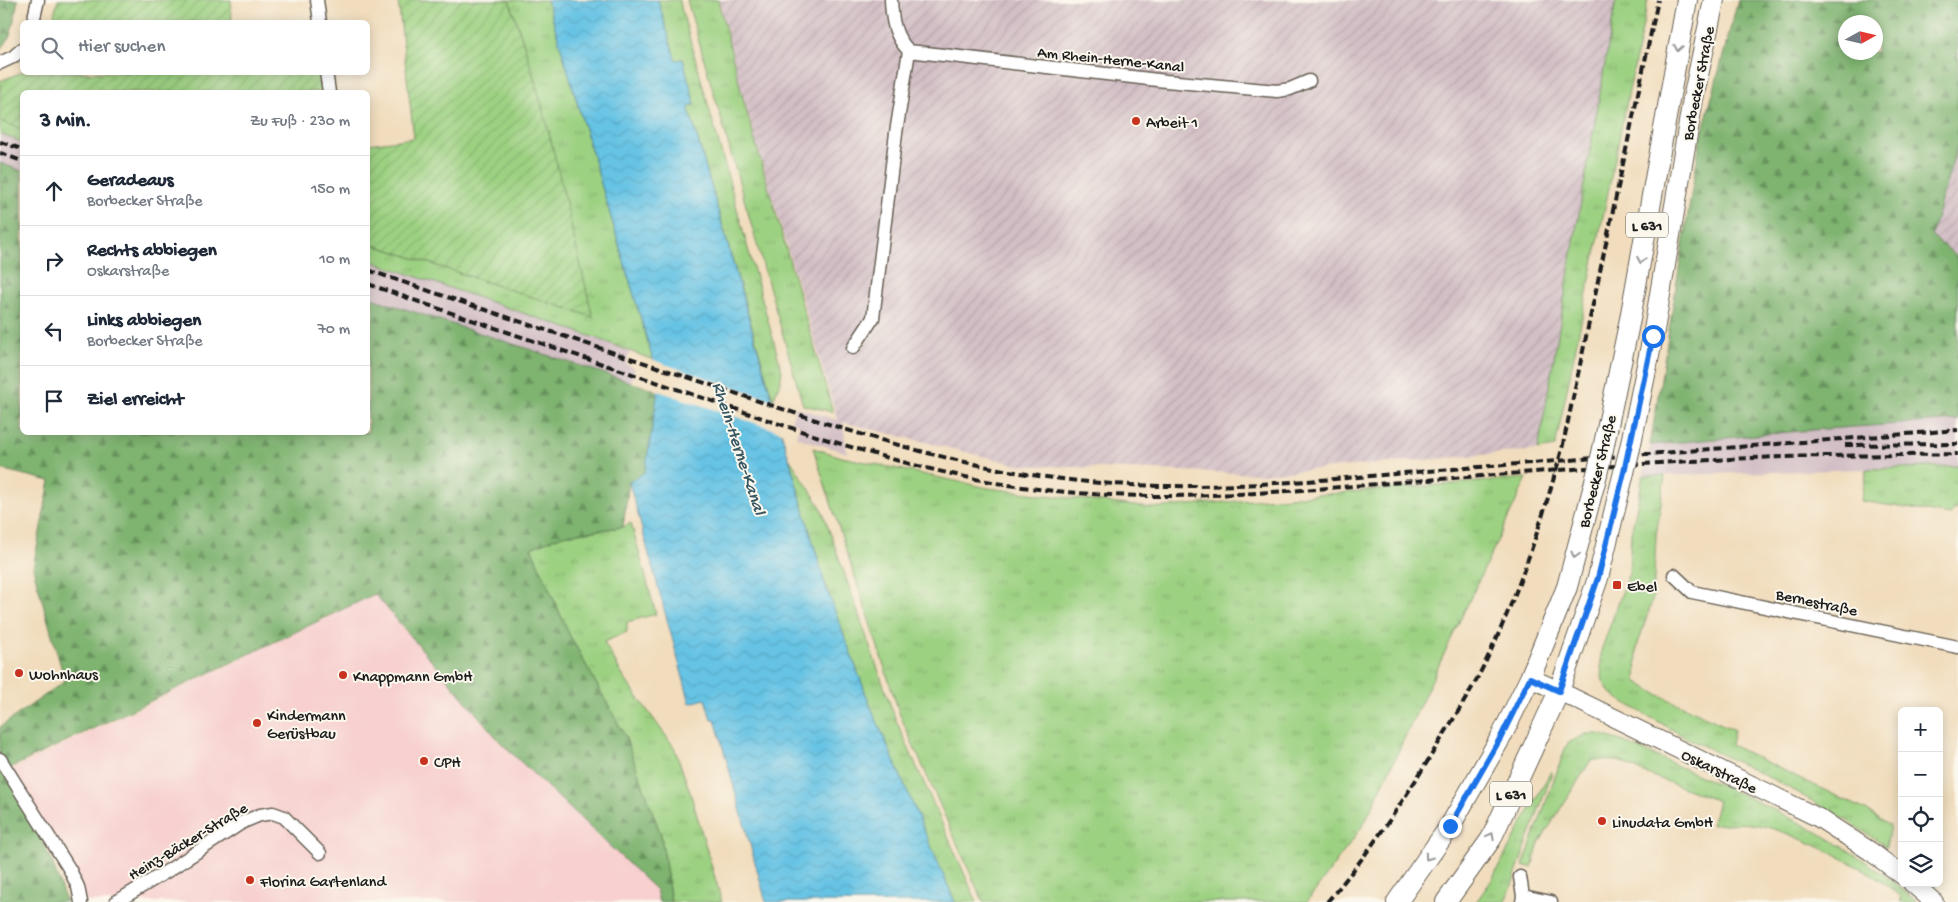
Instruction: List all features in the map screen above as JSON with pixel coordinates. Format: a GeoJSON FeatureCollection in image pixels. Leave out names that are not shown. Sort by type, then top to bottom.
{"type":"FeatureCollection","features":[{"type":"Feature","properties":{"kind":"main road","name":"Borbecker Straße"},"geometry":{"type":"LineString","coordinates":[[1397,902],[1450,826],[1501,737],[1530,678],[1567,587],[1603,449],[1630,319],[1687,0]]}},
{"type":"Feature","properties":{"kind":"main road","name":"Borbecker Straße"},"geometry":{"type":"LineString","coordinates":[[1446,902],[1490,839],[1559,691],[1598,578],[1630,448],[1653,336],[1693,99],[1714,0]]}},
{"type":"Feature","properties":{"kind":"street"},"geometry":{"type":"LineString","coordinates":[[33,20],[38,0]]}},
{"type":"Feature","properties":{"kind":"street"},"geometry":{"type":"LineString","coordinates":[[317,0],[320,20]]}},
{"type":"Feature","properties":{"kind":"street"},"geometry":{"type":"LineString","coordinates":[[853,348],[873,318],[896,133],[909,51],[897,36],[893,22],[892,0]]}},
{"type":"Feature","properties":{"kind":"street"},"geometry":{"type":"LineString","coordinates":[[0,63],[13,57],[20,51]]}},
{"type":"Feature","properties":{"kind":"street","name":"Am Rhein-Herne-Kanal"},"geometry":{"type":"LineString","coordinates":[[909,51],[1277,92],[1309,81]]}},
{"type":"Feature","properties":{"kind":"street"},"geometry":{"type":"LineString","coordinates":[[326,75],[329,90]]}},
{"type":"Feature","properties":{"kind":"street","name":"Bernestraße"},"geometry":{"type":"LineString","coordinates":[[1674,576],[1692,592],[1958,647]]}},
{"type":"Feature","properties":{"kind":"street","name":"Oskarstraße"},"geometry":{"type":"LineString","coordinates":[[1530,678],[1819,818],[1870,851],[1898,872]]}},
{"type":"Feature","properties":{"kind":"street"},"geometry":{"type":"LineString","coordinates":[[0,759],[70,870],[78,888],[81,902]]}},
{"type":"Feature","properties":{"kind":"street","name":"Heinz-Bäcker-Straße"},"geometry":{"type":"LineString","coordinates":[[116,902],[170,870],[243,822],[260,815],[273,813],[284,817],[320,853]]}},
{"type":"Feature","properties":{"kind":"street"},"geometry":{"type":"LineString","coordinates":[[1520,877],[1523,899],[1551,902]]}},
{"type":"Feature","properties":{"kind":"street"},"geometry":{"type":"LineString","coordinates":[[1917,887],[1934,902]]}},
{"type":"Feature","properties":{"kind":"shaded area"},"geometry":{"type":"Polygon","coordinates":[[[719,0],[1616,0],[1538,450],[1262,474],[1019,465],[838,421],[746,107],[719,0]]]}},
{"type":"Feature","properties":{"kind":"shaded area"},"geometry":{"type":"Polygon","coordinates":[[[0,134],[20,141],[20,170],[0,163],[0,134]]]}},
{"type":"Feature","properties":{"kind":"shaded area"},"geometry":{"type":"Polygon","coordinates":[[[1958,143],[1958,257],[1931,236],[1958,143]]]}},
{"type":"Feature","properties":{"kind":"shaded area"},"geometry":{"type":"Polygon","coordinates":[[[370,261],[593,337],[630,352],[626,364],[635,368],[631,382],[370,298],[370,261]]]}},
{"type":"Feature","properties":{"kind":"shaded area"},"geometry":{"type":"Polygon","coordinates":[[[796,407],[843,422],[847,453],[796,437],[800,425],[791,421],[796,407]]]}},
{"type":"Feature","properties":{"kind":"shaded area"},"geometry":{"type":"Polygon","coordinates":[[[1958,420],[1958,466],[1643,476],[1650,445],[1811,430],[1958,420]]]}},
{"type":"Feature","properties":{"kind":"shaded area"},"geometry":{"type":"Polygon","coordinates":[[[376,594],[656,891],[659,902],[81,902],[7,772],[376,594]]]}},
{"type":"Feature","properties":{"kind":"green space"},"geometry":{"type":"Polygon","coordinates":[[[0,0],[18,0],[10,34],[7,41],[0,48],[0,0]]]}},
{"type":"Feature","properties":{"kind":"green space"},"geometry":{"type":"Polygon","coordinates":[[[58,0],[231,0],[232,20],[53,20],[58,0]]]}},
{"type":"Feature","properties":{"kind":"green space"},"geometry":{"type":"Polygon","coordinates":[[[398,0],[509,0],[545,118],[593,317],[370,244],[370,144],[414,138],[398,0]]]}},
{"type":"Feature","properties":{"kind":"green space"},"geometry":{"type":"Polygon","coordinates":[[[509,0],[547,0],[653,360],[593,337],[370,261],[370,244],[593,317],[555,157],[522,39],[509,0]]]}},
{"type":"Feature","properties":{"kind":"green space"},"geometry":{"type":"Polygon","coordinates":[[[658,0],[679,0],[782,371],[780,383],[773,400],[689,109],[690,106],[695,104],[683,59],[677,60],[675,58],[658,0]]]}},
{"type":"Feature","properties":{"kind":"green space"},"geometry":{"type":"Polygon","coordinates":[[[687,0],[718,0],[745,106],[833,412],[803,405],[687,0]]]}},
{"type":"Feature","properties":{"kind":"green space"},"geometry":{"type":"Polygon","coordinates":[[[1616,0],[1648,0],[1555,447],[1538,450],[1616,0]]]}},
{"type":"Feature","properties":{"kind":"green space"},"geometry":{"type":"Polygon","coordinates":[[[1738,0],[1958,0],[1958,143],[1931,236],[1958,257],[1958,420],[1811,430],[1650,445],[1700,141],[1738,0]]]}},
{"type":"Feature","properties":{"kind":"green space"},"geometry":{"type":"Polygon","coordinates":[[[20,73],[20,75],[333,75],[335,90],[20,90],[20,128],[0,121],[0,81],[20,73]]]}},
{"type":"Feature","properties":{"kind":"green space"},"geometry":{"type":"Polygon","coordinates":[[[0,121],[20,128],[20,141],[0,134],[0,121]]]}},
{"type":"Feature","properties":{"kind":"green space"},"geometry":{"type":"Polygon","coordinates":[[[0,163],[20,170],[20,435],[370,435],[370,298],[658,391],[645,473],[629,482],[623,527],[563,535],[531,548],[569,634],[625,736],[661,835],[671,902],[659,902],[656,890],[502,744],[375,594],[8,769],[0,755],[0,727],[65,681],[33,568],[50,481],[0,469],[0,163]]]}},
{"type":"Feature","properties":{"kind":"green space"},"geometry":{"type":"Polygon","coordinates":[[[813,448],[842,457],[988,488],[1151,508],[1527,478],[1364,824],[1307,902],[983,902],[900,715],[813,448]]]}},
{"type":"Feature","properties":{"kind":"green space"},"geometry":{"type":"Polygon","coordinates":[[[789,458],[821,507],[895,718],[977,902],[955,902],[870,705],[825,584],[789,458]]]}},
{"type":"Feature","properties":{"kind":"green space"},"geometry":{"type":"Polygon","coordinates":[[[1958,466],[1958,510],[1953,509],[1951,515],[1861,501],[1867,469],[1958,466]]]}},
{"type":"Feature","properties":{"kind":"green space"},"geometry":{"type":"Polygon","coordinates":[[[1643,476],[1665,476],[1656,536],[1653,598],[1637,647],[1636,681],[1655,693],[1734,730],[1731,745],[1866,810],[1890,826],[1886,847],[1848,821],[1776,781],[1687,738],[1620,700],[1609,691],[1603,681],[1601,651],[1629,573],[1631,534],[1643,476]]]}},
{"type":"Feature","properties":{"kind":"green space"},"geometry":{"type":"Polygon","coordinates":[[[631,523],[656,614],[627,622],[627,632],[604,642],[624,678],[674,747],[690,792],[722,902],[671,902],[661,835],[625,736],[569,634],[531,547],[563,535],[623,527],[631,523]]]}},
{"type":"Feature","properties":{"kind":"green space"},"geometry":{"type":"Polygon","coordinates":[[[1586,734],[1599,734],[1621,741],[1739,793],[1793,819],[1845,848],[1894,882],[1917,902],[1900,902],[1901,897],[1874,876],[1833,854],[1791,835],[1752,824],[1711,825],[1718,801],[1642,772],[1619,761],[1591,760],[1539,843],[1532,867],[1523,866],[1568,743],[1586,734]]]}},
{"type":"Feature","properties":{"kind":"green space"},"geometry":{"type":"Polygon","coordinates":[[[0,765],[16,791],[51,859],[66,902],[0,902],[0,765]]]}},
{"type":"Feature","properties":{"kind":"green space"},"geometry":{"type":"Polygon","coordinates":[[[1551,771],[1552,773],[1506,902],[1476,902],[1491,881],[1551,771]]]}},
{"type":"Feature","properties":{"kind":"water","name":"Rhein-Herne-Kanal"},"geometry":{"type":"Polygon","coordinates":[[[547,0],[658,0],[675,58],[677,60],[683,59],[695,104],[690,106],[689,109],[825,584],[870,705],[955,902],[766,902],[715,719],[711,719],[705,699],[690,703],[629,482],[645,472],[658,391],[653,360],[547,0]]]}},
{"type":"Feature","properties":{"kind":"pier"},"geometry":{"type":"Polygon","coordinates":[[[650,359],[775,401],[785,433],[655,390],[650,359]]]}},
{"type":"Feature","properties":{"kind":"railway"},"geometry":{"type":"LineString","coordinates":[[1327,902],[1356,867],[1382,830],[1460,709],[1485,663],[1519,585],[1538,531],[1562,449],[1658,0]]}},
{"type":"Feature","properties":{"kind":"railway"},"geometry":{"type":"LineString","coordinates":[[0,142],[20,148]]}},
{"type":"Feature","properties":{"kind":"railway"},"geometry":{"type":"LineString","coordinates":[[0,153],[20,160]]}},
{"type":"Feature","properties":{"kind":"railway"},"geometry":{"type":"LineString","coordinates":[[370,271],[797,414],[887,442],[977,465],[1070,480],[1166,486],[1262,484],[1958,430]]}},
{"type":"Feature","properties":{"kind":"railway"},"geometry":{"type":"LineString","coordinates":[[370,285],[866,452],[951,474],[994,483],[1038,489],[1090,494],[1193,496],[1245,494],[1680,462],[1774,457],[1958,454]]}},
{"type":"Feature","properties":{"kind":"railway"},"geometry":{"type":"LineString","coordinates":[[1845,445],[1958,444]]}},
{"type":"Feature","properties":{"kind":"place","name":"Arbeit 1"},"geometry":{"type":"Point","coordinates":[1136,121]}},
{"type":"Feature","properties":{"kind":"place","name":"Ebel"},"geometry":{"type":"Point","coordinates":[1617,585]}},
{"type":"Feature","properties":{"kind":"place","name":"Wohnhaus"},"geometry":{"type":"Point","coordinates":[19,673]}},
{"type":"Feature","properties":{"kind":"place","name":"Knappmann GmbH"},"geometry":{"type":"Point","coordinates":[343,675]}},
{"type":"Feature","properties":{"kind":"place","name":"Kindermann Gerüstbau"},"geometry":{"type":"Point","coordinates":[257,723]}},
{"type":"Feature","properties":{"kind":"place","name":"CPH"},"geometry":{"type":"Point","coordinates":[424,761]}},
{"type":"Feature","properties":{"kind":"place","name":"Linudata GmbH"},"geometry":{"type":"Point","coordinates":[1602,821]}},
{"type":"Feature","properties":{"kind":"place","name":"Florina Gartenland"},"geometry":{"type":"Point","coordinates":[250,880]}},
{"type":"Feature","properties":{"kind":"route"},"geometry":{"type":"LineString","coordinates":[[1450,826],[1501,737],[1530,678],[1559,691],[1598,578],[1624,472],[1653,336]]}}]}
